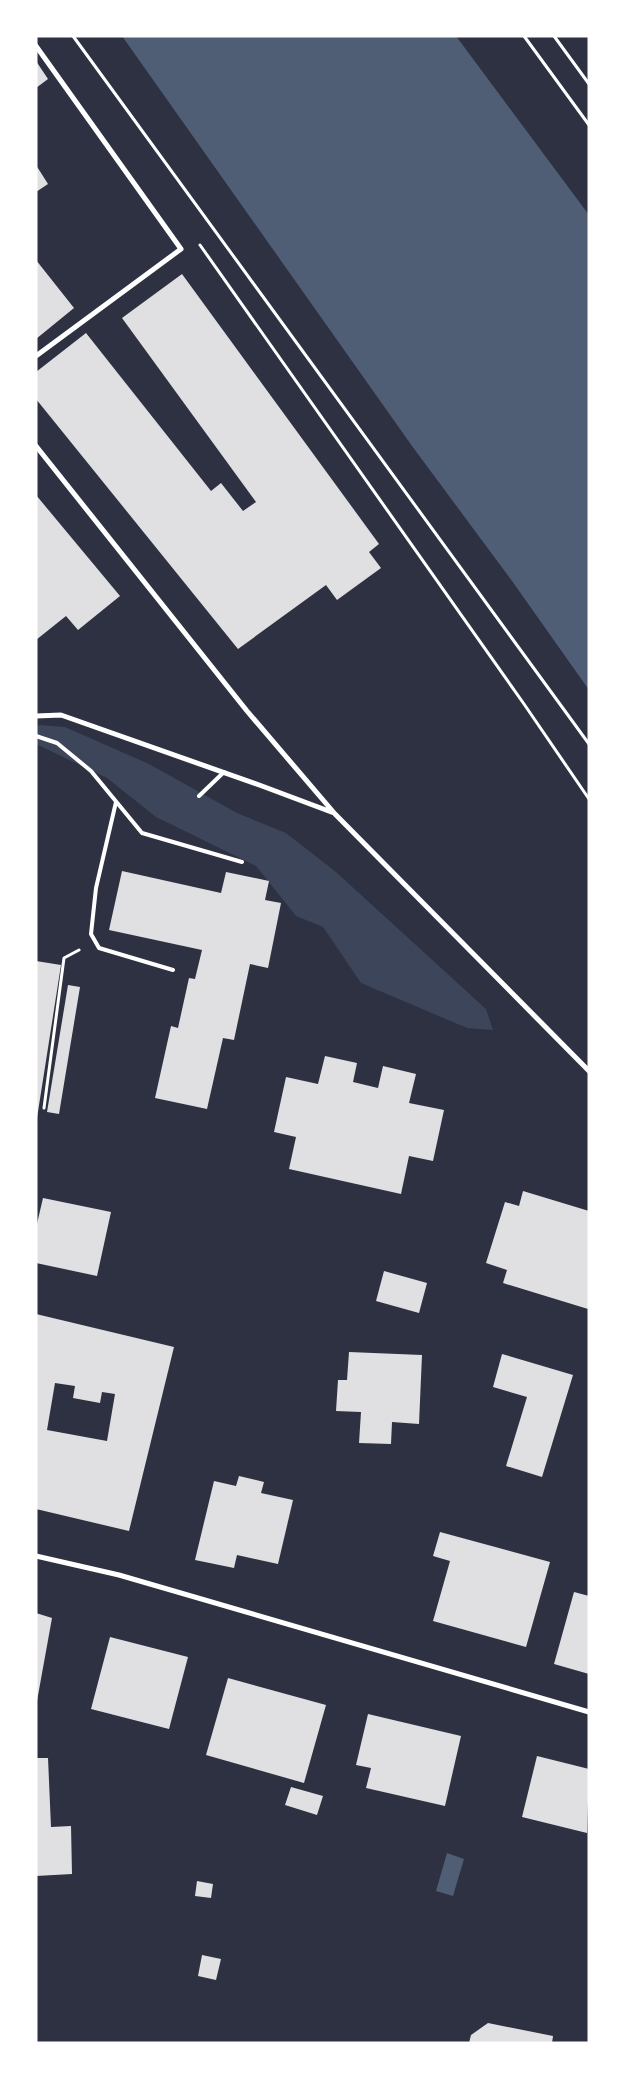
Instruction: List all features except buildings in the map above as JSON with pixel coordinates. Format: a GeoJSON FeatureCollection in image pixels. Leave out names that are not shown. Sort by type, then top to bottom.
{"type":"FeatureCollection","features":[{"type":"Feature","properties":{"kind":"street"},"geometry":{"type":"LineString","coordinates":[[36,46],[181,249],[36,356]]}},
{"type":"Feature","properties":{"kind":"street"},"geometry":{"type":"LineString","coordinates":[[36,446],[247,711],[335,814],[589,1071]]}},
{"type":"Feature","properties":{"kind":"street"},"geometry":{"type":"LineString","coordinates":[[36,716],[61,715],[224,772],[335,814]]}},
{"type":"Feature","properties":{"kind":"street"},"geometry":{"type":"LineString","coordinates":[[36,1556],[119,1575],[589,1712]]}},
{"type":"Feature","properties":{"kind":"lane"},"geometry":{"type":"LineString","coordinates":[[36,736],[57,743],[91,771],[142,833],[242,862]]}},
{"type":"Feature","properties":{"kind":"lane"},"geometry":{"type":"LineString","coordinates":[[199,796],[224,772]]}},
{"type":"Feature","properties":{"kind":"lane"},"geometry":{"type":"LineString","coordinates":[[116,802],[96,888],[91,934],[99,948],[173,970]]}},
{"type":"Feature","properties":{"kind":"path"},"geometry":{"type":"LineString","coordinates":[[73,36],[589,744]]}},
{"type":"Feature","properties":{"kind":"path"},"geometry":{"type":"LineString","coordinates":[[524,36],[589,125]]}},
{"type":"Feature","properties":{"kind":"path"},"geometry":{"type":"LineString","coordinates":[[554,36],[589,84]]}},
{"type":"Feature","properties":{"kind":"path"},"geometry":{"type":"LineString","coordinates":[[199,244],[589,799]]}},
{"type":"Feature","properties":{"kind":"path"},"geometry":{"type":"LineString","coordinates":[[44,1108],[64,958],[95,941]]}},
{"type":"Feature","properties":{"kind":"shaded area"},"geometry":{"type":"Polygon","coordinates":[[[122,36],[456,36],[589,215],[589,690],[512,581],[412,446],[122,36]]]}},
{"type":"Feature","properties":{"kind":"shaded area"},"geometry":{"type":"Polygon","coordinates":[[[39,725],[65,727],[149,764],[237,813],[286,833],[336,872],[486,1009],[493,1030],[467,1028],[361,983],[323,927],[296,916],[256,866],[156,817],[107,778],[36,744],[36,727],[39,725]]]}},
{"type":"Feature","properties":{"kind":"shaded area"},"geometry":{"type":"Polygon","coordinates":[[[447,1853],[464,1859],[453,1896],[436,1891],[447,1853]]]}}]}
